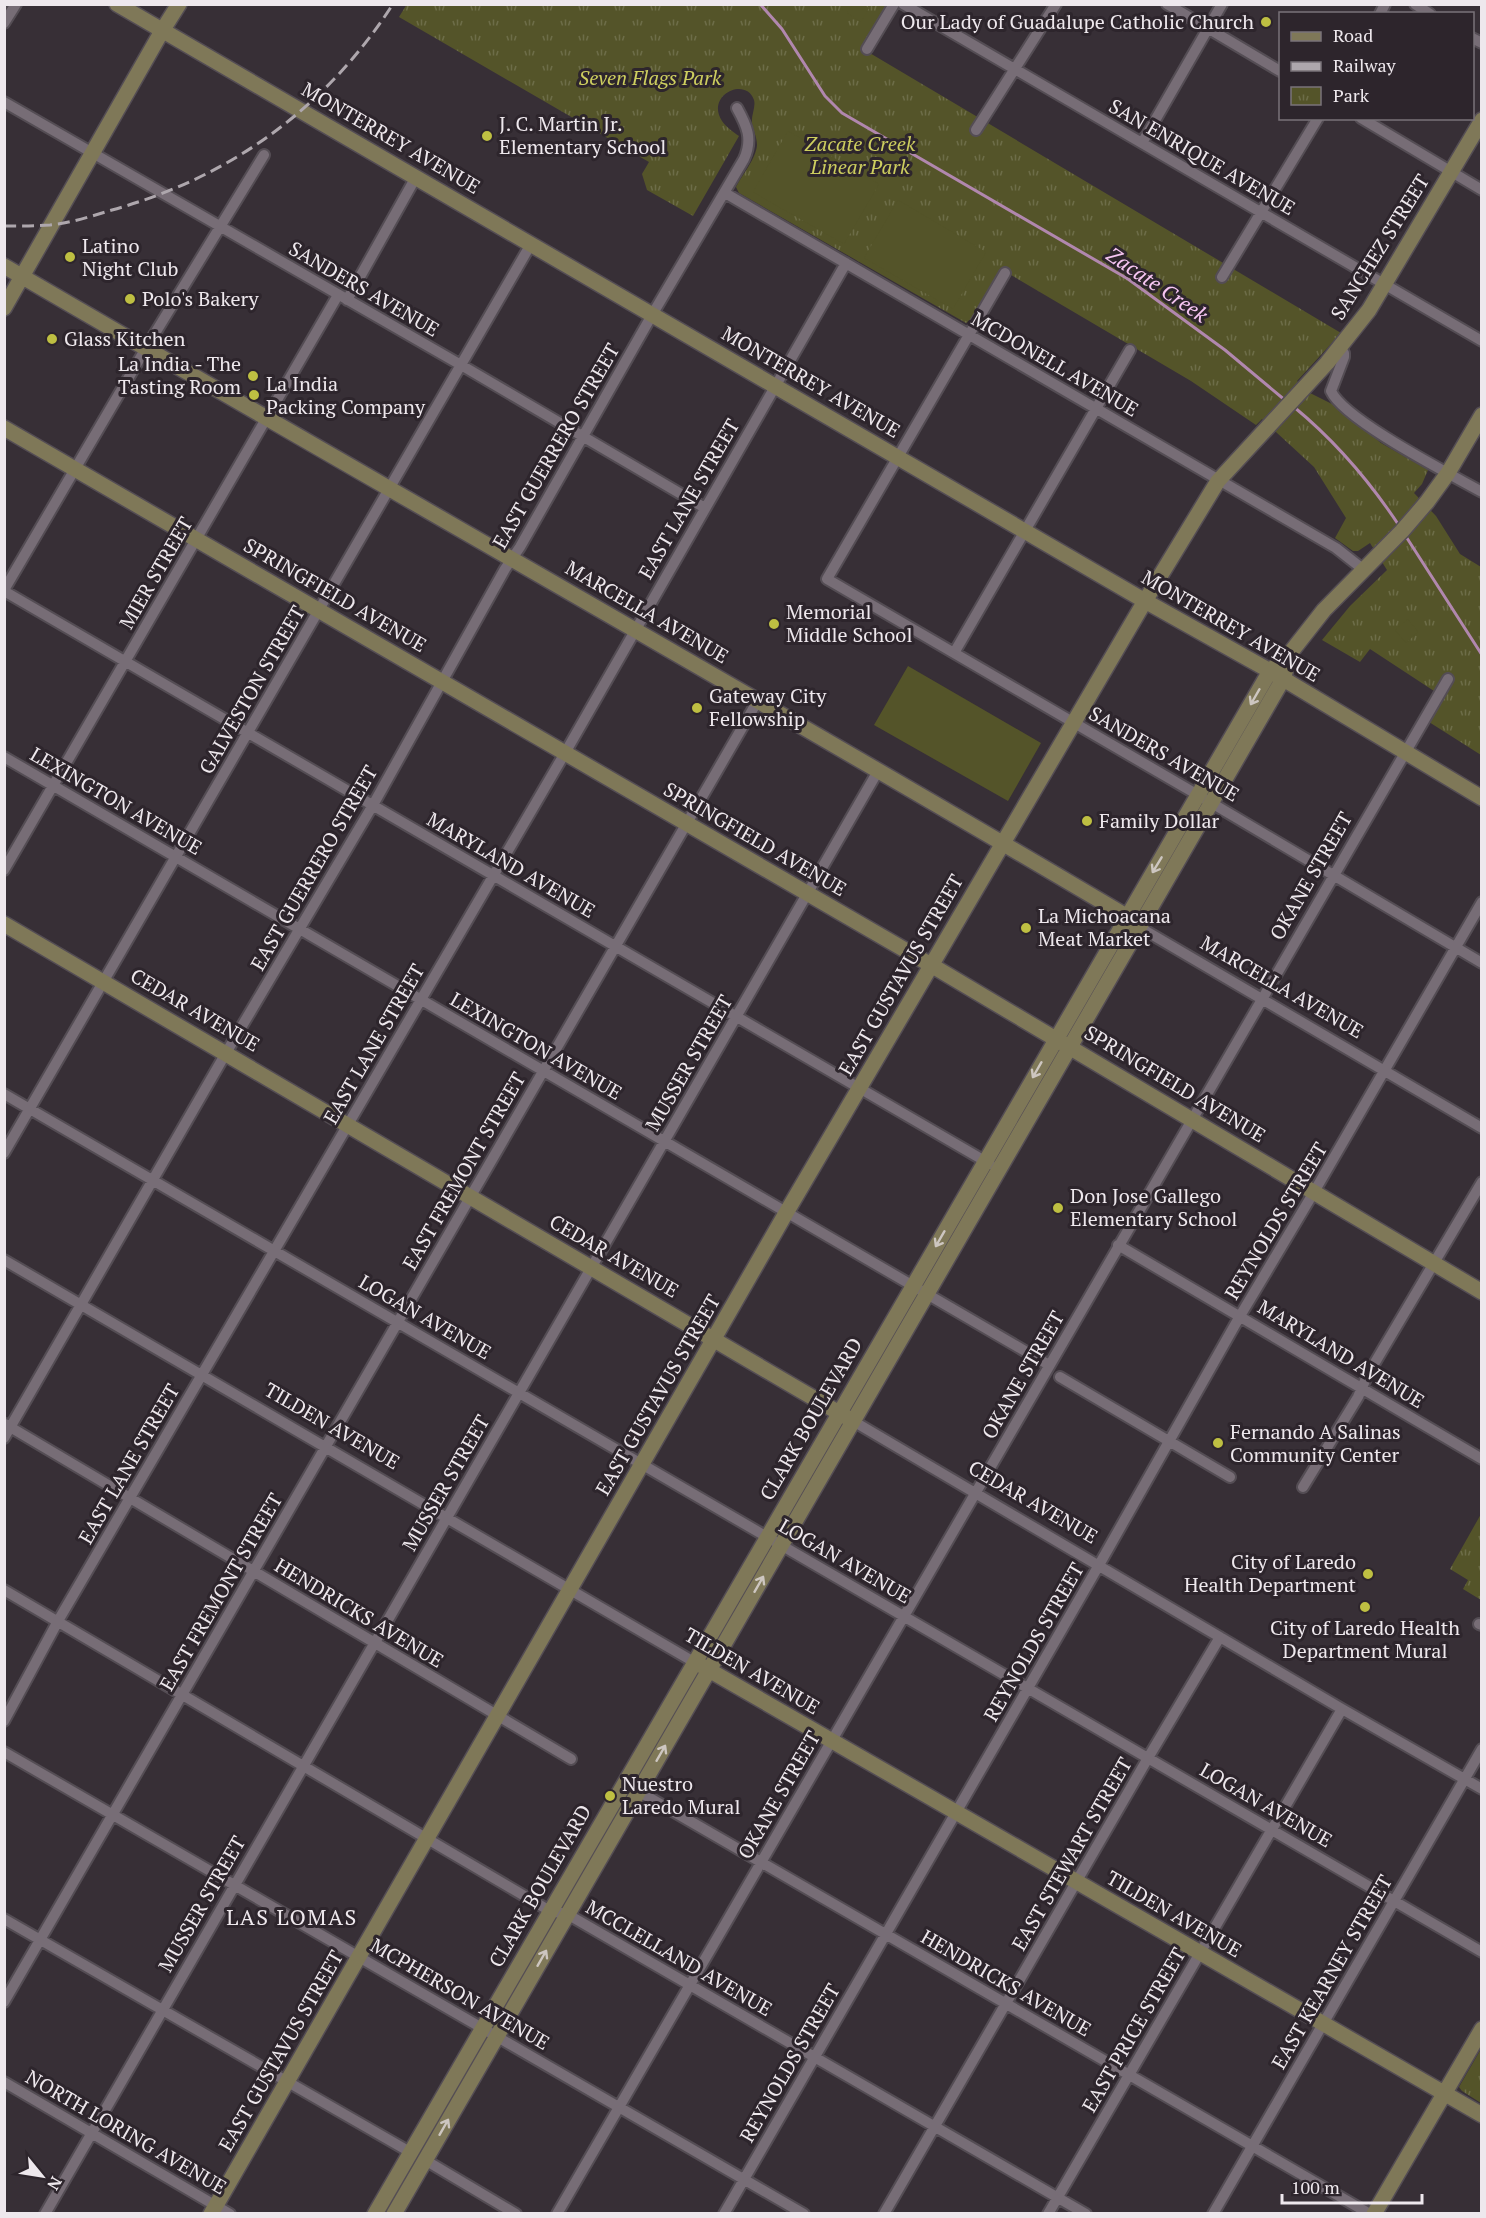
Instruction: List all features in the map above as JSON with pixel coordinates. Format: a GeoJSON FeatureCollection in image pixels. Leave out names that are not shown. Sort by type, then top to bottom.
{"type":"FeatureCollection","features":[{"type":"Feature","properties":{"kind":"street"},"geometry":{"type":"LineString","coordinates":[[4,23],[16,4]]}},
{"type":"Feature","properties":{"kind":"street","name":"MONTERREY AVENUE"},"geometry":{"type":"LineString","coordinates":[[117,4],[1145,601],[1277,675],[1482,798]]}},
{"type":"Feature","properties":{"kind":"street"},"geometry":{"type":"LineString","coordinates":[[4,308],[179,4]]}},
{"type":"Feature","properties":{"kind":"street"},"geometry":{"type":"LineString","coordinates":[[867,50],[894,4]]}},
{"type":"Feature","properties":{"kind":"street","name":"SAN ENRIQUE AVENUE"},"geometry":{"type":"LineString","coordinates":[[903,4],[1482,341]]}},
{"type":"Feature","properties":{"kind":"street"},"geometry":{"type":"LineString","coordinates":[[976,129],[1056,4]]}},
{"type":"Feature","properties":{"kind":"street"},"geometry":{"type":"LineString","coordinates":[[1167,4],[1279,70]]}},
{"type":"Feature","properties":{"kind":"street"},"geometry":{"type":"LineString","coordinates":[[1143,143],[1222,4]]}},
{"type":"Feature","properties":{"kind":"street","name":"SANDERS AVENUE"},"geometry":{"type":"LineString","coordinates":[[4,102],[461,364],[705,508]]}},
{"type":"Feature","properties":{"kind":"street","name":"EAST GUERRERO STREET"},"geometry":{"type":"LineString","coordinates":[[6,1430],[373,805],[441,681],[725,193],[748,149],[750,140],[746,125],[737,108]]}},
{"type":"Feature","properties":{"kind":"street"},"geometry":{"type":"LineString","coordinates":[[1222,277],[1317,120]]}},
{"type":"Feature","properties":{"kind":"street"},"geometry":{"type":"LineString","coordinates":[[1364,120],[1482,190]]}},
{"type":"Feature","properties":{"kind":"street","name":"SANCHEZ STREET"},"geometry":{"type":"LineString","coordinates":[[1218,481],[1340,348],[1369,310],[1482,120]]}},
{"type":"Feature","properties":{"kind":"street"},"geometry":{"type":"LineString","coordinates":[[4,590],[146,348],[264,154]]}},
{"type":"Feature","properties":{"kind":"street","name":"MIER STREET"},"geometry":{"type":"LineString","coordinates":[[4,870],[267,418],[416,177]]}},
{"type":"Feature","properties":{"kind":"street","name":"MCDONELL AVENUE"},"geometry":{"type":"LineString","coordinates":[[725,193],[1218,481],[1370,565]]}},
{"type":"Feature","properties":{"kind":"street","name":"GALVESTON STREET"},"geometry":{"type":"LineString","coordinates":[[4,1153],[249,733],[388,487],[531,244]]}},
{"type":"Feature","properties":{"kind":"street","name":"EAST LANE STREET"},"geometry":{"type":"LineString","coordinates":[[4,1721],[58,1621],[494,876],[846,263]]}},
{"type":"Feature","properties":{"kind":"street","name":"MARCELLA AVENUE"},"geometry":{"type":"LineString","coordinates":[[4,266],[1003,843],[1126,916],[1139,927],[1482,1128]]}},
{"type":"Feature","properties":{"kind":"street"},"geometry":{"type":"LineString","coordinates":[[898,457],[1005,273]]}},
{"type":"Feature","properties":{"kind":"street"},"geometry":{"type":"LineString","coordinates":[[1340,348],[1344,357],[1331,391],[1334,397],[1369,426],[1482,492]]}},
{"type":"Feature","properties":{"kind":"street"},"geometry":{"type":"LineString","coordinates":[[954,653],[1130,350]]}},
{"type":"Feature","properties":{"kind":"street","name":"CLARK BOULEVARD"},"geometry":{"type":"LineString","coordinates":[[394,2214],[1139,927],[1205,799],[1277,675],[1291,652],[1324,610],[1370,565],[1426,502],[1448,473],[1482,415]]}},
{"type":"Feature","properties":{"kind":"street","name":"SPRINGFIELD AVENUE"},"geometry":{"type":"LineString","coordinates":[[4,428],[808,893],[1482,1292]]}},
{"type":"Feature","properties":{"kind":"street","name":"SANDERS AVENUE"},"geometry":{"type":"LineString","coordinates":[[898,457],[827,579],[1482,963]]}},
{"type":"Feature","properties":{"kind":"street","name":"EAST GUSTAVUS STREET"},"geometry":{"type":"LineString","coordinates":[[214,2209],[786,1213],[1145,601],[1218,481]]}},
{"type":"Feature","properties":{"kind":"street","name":"MARYLAND AVENUE"},"geometry":{"type":"LineString","coordinates":[[4,590],[999,1170]]}},
{"type":"Feature","properties":{"kind":"street","name":"OKANE STREET"},"geometry":{"type":"LineString","coordinates":[[557,2214],[1404,752],[1448,680]]}},
{"type":"Feature","properties":{"kind":"street","name":"EAST FREMONT STREET"},"geometry":{"type":"LineString","coordinates":[[4,2002],[757,702]]}},
{"type":"Feature","properties":{"kind":"street","name":"LEXINGTON AVENUE"},"geometry":{"type":"LineString","coordinates":[[4,757],[1049,1365]]}},
{"type":"Feature","properties":{"kind":"street","name":"MUSSER STREET"},"geometry":{"type":"LineString","coordinates":[[45,2214],[878,771]]}},
{"type":"Feature","properties":{"kind":"street","name":"CLARK BOULEVARD"},"geometry":{"type":"LineString","coordinates":[[375,2214],[1126,916],[1205,799]]}},
{"type":"Feature","properties":{"kind":"street","name":"REYNOLDS STREET"},"geometry":{"type":"LineString","coordinates":[[724,2214],[1099,1565],[1240,1316],[1482,902]]}},
{"type":"Feature","properties":{"kind":"street","name":"CEDAR AVENUE"},"geometry":{"type":"LineString","coordinates":[[4,924],[1482,1789]]}},
{"type":"Feature","properties":{"kind":"street","name":"LOGAN AVENUE"},"geometry":{"type":"LineString","coordinates":[[4,1094],[1482,1952]]}},
{"type":"Feature","properties":{"kind":"street"},"geometry":{"type":"LineString","coordinates":[[1303,1487],[1482,1182]]}},
{"type":"Feature","properties":{"kind":"street","name":"MARYLAND AVENUE"},"geometry":{"type":"LineString","coordinates":[[1119,1245],[1482,1459]]}},
{"type":"Feature","properties":{"kind":"street","name":"TILDEN AVENUE"},"geometry":{"type":"LineString","coordinates":[[4,1260],[694,1662],[1482,2115]]}},
{"type":"Feature","properties":{"kind":"street"},"geometry":{"type":"LineString","coordinates":[[1060,1377],[1230,1477]]}},
{"type":"Feature","properties":{"kind":"street","name":"HENDRICKS AVENUE"},"geometry":{"type":"LineString","coordinates":[[6,1430],[131,1498],[571,1759]]}},
{"type":"Feature","properties":{"kind":"street","name":"MCCLELLAND AVENUE"},"geometry":{"type":"LineString","coordinates":[[4,1590],[550,1911],[567,1914],[1086,2214]]}},
{"type":"Feature","properties":{"kind":"street","name":"EAST STEWART STREET"},"geometry":{"type":"LineString","coordinates":[[884,2214],[1220,1637]]}},
{"type":"Feature","properties":{"kind":"street","name":"EAST PRICE STREET"},"geometry":{"type":"LineString","coordinates":[[1048,2214],[1342,1709]]}},
{"type":"Feature","properties":{"kind":"street","name":"EAST KEARNEY STREET"},"geometry":{"type":"LineString","coordinates":[[1213,2214],[1482,1749]]}},
{"type":"Feature","properties":{"kind":"street","name":"MCPHERSON AVENUE"},"geometry":{"type":"LineString","coordinates":[[4,1752],[804,2214]]}},
{"type":"Feature","properties":{"kind":"street","name":"HENDRICKS AVENUE"},"geometry":{"type":"LineString","coordinates":[[624,1783],[1372,2214]]}},
{"type":"Feature","properties":{"kind":"street"},"geometry":{"type":"LineString","coordinates":[[4,1919],[410,2152]]}},
{"type":"Feature","properties":{"kind":"street"},"geometry":{"type":"LineString","coordinates":[[1372,2214],[1482,2029]]}},
{"type":"Feature","properties":{"kind":"street","name":"NORTH LORING AVENUE"},"geometry":{"type":"LineString","coordinates":[[4,2082],[214,2209],[230,2214]]}},
{"type":"Feature","properties":{"kind":"street"},"geometry":{"type":"LineString","coordinates":[[425,2160],[516,2214]]}},
{"type":"Feature","properties":{"kind":"green space","name":"Zacate Creek Linear Park"},"geometry":{"type":"Polygon","coordinates":[[[407,4],[886,5],[863,49],[1341,333],[1297,381],[1310,393],[1338,407],[1381,443],[1428,470],[1422,484],[1414,493],[1436,516],[1460,554],[1481,567],[1481,755],[1429,722],[1453,681],[1444,676],[1434,691],[1370,649],[1360,662],[1322,640],[1350,606],[1387,570],[1370,543],[1358,551],[1353,551],[1335,538],[1346,518],[1314,467],[1262,419],[1256,425],[1191,381],[1011,275],[999,272],[969,322],[966,323],[739,193],[736,187],[757,145],[752,123],[754,100],[750,93],[736,89],[729,92],[719,103],[718,112],[722,121],[739,136],[693,216],[647,190],[642,174],[649,162],[399,17],[407,4]]]}},
{"type":"Feature","properties":{"kind":"green space"},"geometry":{"type":"Polygon","coordinates":[[[852,5],[864,5],[869,8],[861,22],[847,13],[852,5]]]}},
{"type":"Feature","properties":{"kind":"green space"},"geometry":{"type":"Polygon","coordinates":[[[788,131],[879,184],[844,244],[753,192],[788,131]]]}},
{"type":"Feature","properties":{"kind":"green space"},"geometry":{"type":"Polygon","coordinates":[[[898,200],[986,252],[953,309],[864,258],[898,200]]]}},
{"type":"Feature","properties":{"kind":"green space"},"geometry":{"type":"Polygon","coordinates":[[[1408,619],[1418,632],[1406,643],[1395,630],[1408,619]]]}},
{"type":"Feature","properties":{"kind":"green space"},"geometry":{"type":"Polygon","coordinates":[[[908,666],[1041,743],[1008,801],[874,725],[908,666]]]}},
{"type":"Feature","properties":{"kind":"green space"},"geometry":{"type":"Polygon","coordinates":[[[1481,1514],[1481,1600],[1463,1589],[1468,1580],[1450,1569],[1481,1514]]]}},
{"type":"Feature","properties":{"kind":"green space"},"geometry":{"type":"Polygon","coordinates":[[[1481,2049],[1481,2103],[1459,2087],[1481,2049]]]}},
{"type":"Feature","properties":{"kind":"waterway","name":"Zacate Creek"},"geometry":{"type":"LineString","coordinates":[[760,4],[782,29],[825,96],[842,113],[1128,279],[1225,350],[1286,401]]}},
{"type":"Feature","properties":{"kind":"waterway","name":"Zacate Creek"},"geometry":{"type":"LineString","coordinates":[[1294,407],[1351,463],[1400,527]]}},
{"type":"Feature","properties":{"kind":"waterway","name":"Zacate Creek"},"geometry":{"type":"LineString","coordinates":[[1405,535],[1482,655]]}},
{"type":"Feature","properties":{"kind":"railway"},"geometry":{"type":"LineString","coordinates":[[4,226],[50,225],[97,215],[197,179],[236,158],[272,134],[338,75],[367,41],[393,4]]}},
{"type":"Feature","properties":{"kind":"place","name":"Our Lady of Guadalupe Catholic Church"},"geometry":{"type":"Point","coordinates":[1266,22]}},
{"type":"Feature","properties":{"kind":"place","name":"J. C. Martin Jr. Elementary School"},"geometry":{"type":"Point","coordinates":[487,136]}},
{"type":"Feature","properties":{"kind":"place","name":"Latino Night Club"},"geometry":{"type":"Point","coordinates":[70,257]}},
{"type":"Feature","properties":{"kind":"place","name":"Polo's Bakery"},"geometry":{"type":"Point","coordinates":[130,299]}},
{"type":"Feature","properties":{"kind":"place","name":"Glass Kitchen"},"geometry":{"type":"Point","coordinates":[52,339]}},
{"type":"Feature","properties":{"kind":"place","name":"La India - The Tasting Room"},"geometry":{"type":"Point","coordinates":[253,376]}},
{"type":"Feature","properties":{"kind":"place","name":"La India Packing Company"},"geometry":{"type":"Point","coordinates":[254,395]}},
{"type":"Feature","properties":{"kind":"place","name":"Memorial Middle School"},"geometry":{"type":"Point","coordinates":[774,624]}},
{"type":"Feature","properties":{"kind":"place","name":"Gateway City Fellowship"},"geometry":{"type":"Point","coordinates":[697,708]}},
{"type":"Feature","properties":{"kind":"place","name":"Family Dollar"},"geometry":{"type":"Point","coordinates":[1087,821]}},
{"type":"Feature","properties":{"kind":"place","name":"La Michoacana Meat Market"},"geometry":{"type":"Point","coordinates":[1026,928]}},
{"type":"Feature","properties":{"kind":"place","name":"Don Jose Gallego Elementary School"},"geometry":{"type":"Point","coordinates":[1058,1208]}},
{"type":"Feature","properties":{"kind":"place","name":"Fernando A Salinas Community Center"},"geometry":{"type":"Point","coordinates":[1218,1443]}},
{"type":"Feature","properties":{"kind":"place","name":"City of Laredo Health Department"},"geometry":{"type":"Point","coordinates":[1368,1574]}},
{"type":"Feature","properties":{"kind":"place","name":"City of Laredo Health Department Mural"},"geometry":{"type":"Point","coordinates":[1365,1607]}},
{"type":"Feature","properties":{"kind":"place","name":"Nuestro Laredo Mural"},"geometry":{"type":"Point","coordinates":[610,1796]}},
{"type":"Feature","properties":{"kind":"district","name":"LAS LOMAS"},"geometry":{"type":"Point","coordinates":[292,1917]}},
{"type":"Feature","properties":{"kind":"park label","name":"Seven Flags Park"},"geometry":{"type":"Point","coordinates":[650,78]}}]}
